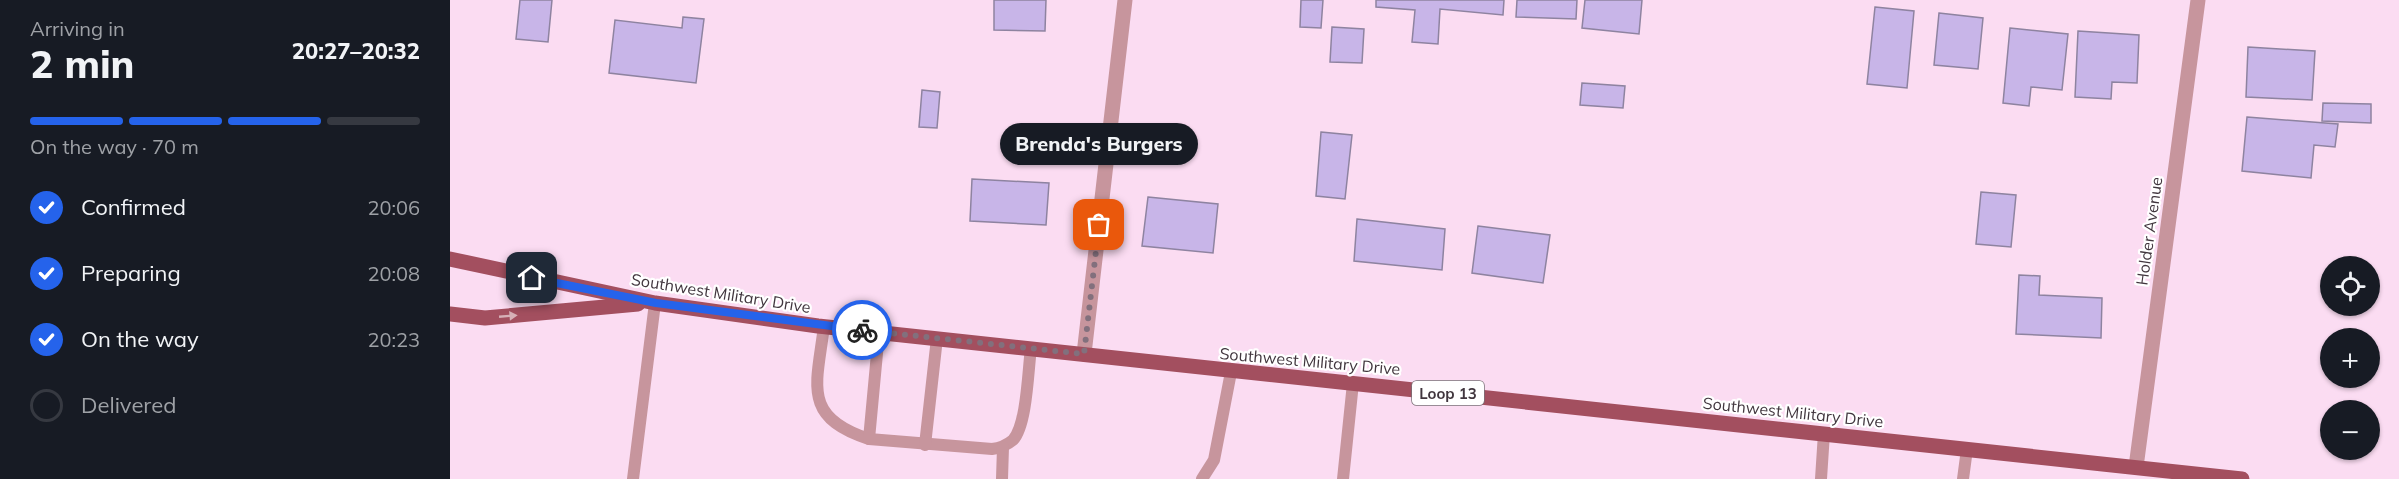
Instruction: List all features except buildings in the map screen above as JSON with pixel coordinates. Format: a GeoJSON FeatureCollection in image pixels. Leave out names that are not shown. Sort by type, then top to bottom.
{"type":"FeatureCollection","features":[{"type":"Feature","properties":{"kind":"main road","name":"Southwest Military Drive"},"geometry":{"type":"LineString","coordinates":[[450,259],[656,303],[824,326],[1231,372],[1353,382],[2241,479]]}},
{"type":"Feature","properties":{"kind":"main road"},"geometry":{"type":"LineString","coordinates":[[450,315],[485,318],[656,303]]}},
{"type":"Feature","properties":{"kind":"street"},"geometry":{"type":"LineString","coordinates":[[1084,354],[1125,0]]}},
{"type":"Feature","properties":{"kind":"street","name":"Holder Avenue"},"geometry":{"type":"LineString","coordinates":[[2136,467],[2198,0]]}},
{"type":"Feature","properties":{"kind":"lane"},"geometry":{"type":"LineString","coordinates":[[633,479],[656,303]]}},
{"type":"Feature","properties":{"kind":"lane"},"geometry":{"type":"LineString","coordinates":[[824,326],[816,387],[820,408],[834,423],[869,439],[925,445],[992,449],[1003,447],[1014,439],[1021,423],[1031,348]]}},
{"type":"Feature","properties":{"kind":"lane"},"geometry":{"type":"LineString","coordinates":[[869,439],[879,332]]}},
{"type":"Feature","properties":{"kind":"lane"},"geometry":{"type":"LineString","coordinates":[[925,445],[937,338]]}},
{"type":"Feature","properties":{"kind":"lane"},"geometry":{"type":"LineString","coordinates":[[1202,479],[1214,460],[1231,372]]}},
{"type":"Feature","properties":{"kind":"lane"},"geometry":{"type":"LineString","coordinates":[[1343,479],[1353,382]]}},
{"type":"Feature","properties":{"kind":"lane"},"geometry":{"type":"LineString","coordinates":[[1821,479],[1824,434]]}},
{"type":"Feature","properties":{"kind":"lane"},"geometry":{"type":"LineString","coordinates":[[1002,479],[1003,447]]}},
{"type":"Feature","properties":{"kind":"lane"},"geometry":{"type":"LineString","coordinates":[[1963,479],[1967,449]]}},
{"type":"Feature","properties":{"kind":"way so far"},"geometry":{"type":"LineString","coordinates":[[862,330],[1084,354],[1099,225]]}},
{"type":"Feature","properties":{"kind":"place","name":"Brenda's Burgers"},"geometry":{"type":"Point","coordinates":[1099,225]}},
{"type":"Feature","properties":{"kind":"route"},"geometry":{"type":"LineString","coordinates":[[532,278],[656,303],[862,330]]}}]}
